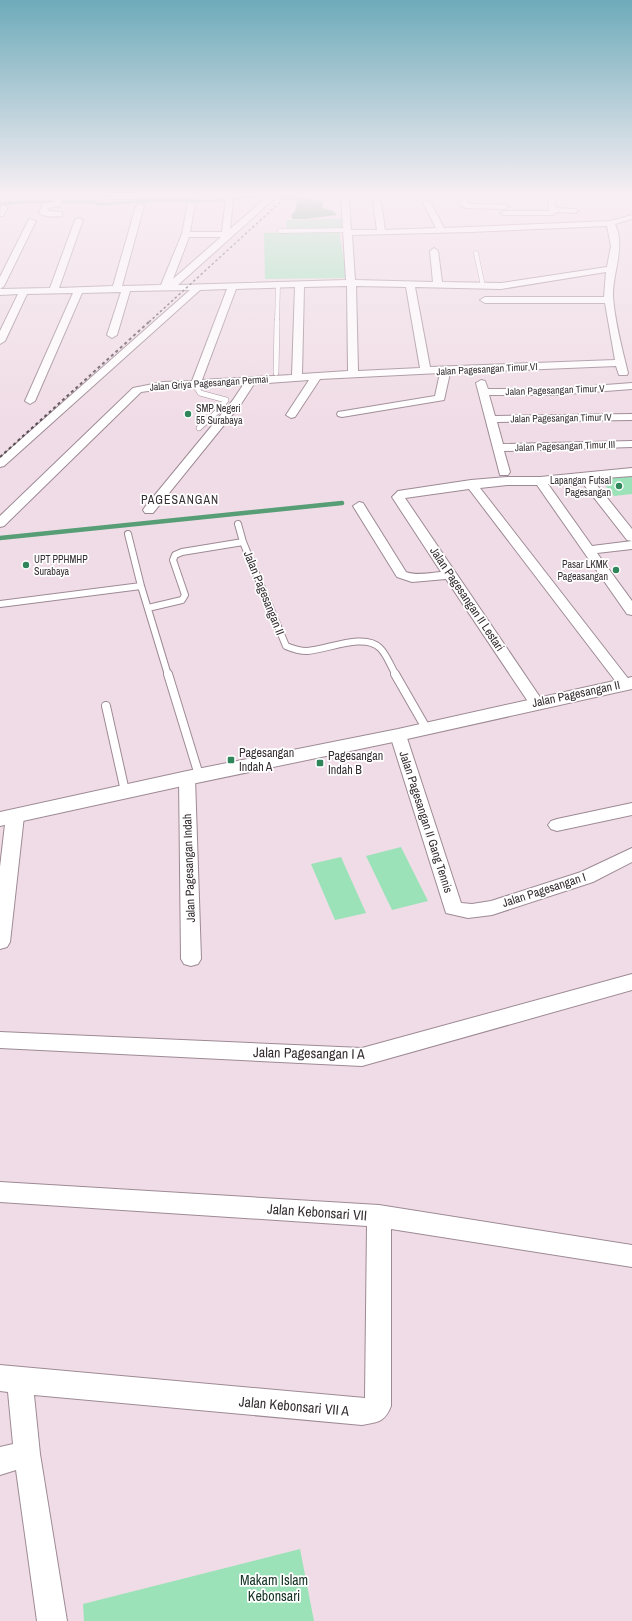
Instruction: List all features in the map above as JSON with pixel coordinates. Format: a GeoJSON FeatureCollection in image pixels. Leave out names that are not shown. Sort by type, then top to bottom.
{"type":"FeatureCollection","features":[{"type":"Feature","properties":{"kind":"street"},"geometry":{"type":"LineString","coordinates":[[0,286],[7,272]]}},
{"type":"Feature","properties":{"kind":"street"},"geometry":{"type":"LineString","coordinates":[[54,290],[61,272]]}},
{"type":"Feature","properties":{"kind":"street"},"geometry":{"type":"LineString","coordinates":[[117,288],[122,272]]}},
{"type":"Feature","properties":{"kind":"street"},"geometry":{"type":"LineString","coordinates":[[167,287],[172,272]]}},
{"type":"Feature","properties":{"kind":"street"},"geometry":{"type":"LineString","coordinates":[[167,287],[185,272]]}},
{"type":"Feature","properties":{"kind":"street"},"geometry":{"type":"LineString","coordinates":[[350,272],[353,375]]}},
{"type":"Feature","properties":{"kind":"street"},"geometry":{"type":"LineString","coordinates":[[436,272],[438,285]]}},
{"type":"Feature","properties":{"kind":"street"},"geometry":{"type":"LineString","coordinates":[[0,292],[351,283],[505,286],[594,272]]}},
{"type":"Feature","properties":{"kind":"street"},"geometry":{"type":"LineString","coordinates":[[610,272],[608,284],[608,300],[605,311],[622,351],[621,363],[632,397]]}},
{"type":"Feature","properties":{"kind":"street"},"geometry":{"type":"LineString","coordinates":[[297,377],[300,284]]}},
{"type":"Feature","properties":{"kind":"street"},"geometry":{"type":"LineString","coordinates":[[410,284],[426,372]]}},
{"type":"Feature","properties":{"kind":"street"},"geometry":{"type":"LineString","coordinates":[[195,385],[233,286]]}},
{"type":"Feature","properties":{"kind":"street"},"geometry":{"type":"LineString","coordinates":[[0,464],[198,287]]}},
{"type":"Feature","properties":{"kind":"street"},"geometry":{"type":"LineString","coordinates":[[112,335],[127,288]]}},
{"type":"Feature","properties":{"kind":"street"},"geometry":{"type":"LineString","coordinates":[[30,401],[79,290]]}},
{"type":"Feature","properties":{"kind":"street"},"geometry":{"type":"LineString","coordinates":[[0,341],[24,291]]}},
{"type":"Feature","properties":{"kind":"street"},"geometry":{"type":"LineString","coordinates":[[485,300],[608,300]]}},
{"type":"Feature","properties":{"kind":"street","name":"Jalan Pagesangan Timur VI"},"geometry":{"type":"LineString","coordinates":[[353,375],[621,363]]}},
{"type":"Feature","properties":{"kind":"street"},"geometry":{"type":"LineString","coordinates":[[478,369],[506,476]]}},
{"type":"Feature","properties":{"kind":"street"},"geometry":{"type":"LineString","coordinates":[[342,414],[440,398],[445,371]]}},
{"type":"Feature","properties":{"kind":"street","name":"Jalan Griya Pagesangan Permai"},"geometry":{"type":"LineString","coordinates":[[0,523],[137,390],[152,386],[195,385],[297,377],[353,375]]}},
{"type":"Feature","properties":{"kind":"street"},"geometry":{"type":"LineString","coordinates":[[291,415],[317,376]]}},
{"type":"Feature","properties":{"kind":"street"},"geometry":{"type":"LineString","coordinates":[[148,510],[237,402],[250,381]]}},
{"type":"Feature","properties":{"kind":"street","name":"Jalan Pagesangan Timur V"},"geometry":{"type":"LineString","coordinates":[[484,392],[553,392],[629,387]]}},
{"type":"Feature","properties":{"kind":"street","name":"Jalan Pagesangan Timur IV"},"geometry":{"type":"LineString","coordinates":[[490,419],[632,417]]}},
{"type":"Feature","properties":{"kind":"street","name":"Jalan Pagesangan Timur III"},"geometry":{"type":"LineString","coordinates":[[498,448],[632,444]]}},
{"type":"Feature","properties":{"kind":"street"},"geometry":{"type":"LineString","coordinates":[[628,683],[472,484],[506,476],[540,481],[632,472]]}},
{"type":"Feature","properties":{"kind":"street"},"geometry":{"type":"LineString","coordinates":[[584,476],[632,537]]}},
{"type":"Feature","properties":{"kind":"street"},"geometry":{"type":"LineString","coordinates":[[540,481],[632,611]]}},
{"type":"Feature","properties":{"kind":"street","name":"Jalan Pagesangan II Lestari"},"geometry":{"type":"LineString","coordinates":[[472,484],[399,495],[398,498],[451,574],[536,702]]}},
{"type":"Feature","properties":{"kind":"street"},"geometry":{"type":"LineString","coordinates":[[359,506],[396,568],[402,575],[410,578],[451,574]]}},
{"type":"Feature","properties":{"kind":"street"},"geometry":{"type":"LineString","coordinates":[[589,550],[632,545]]}},
{"type":"Feature","properties":{"kind":"street","name":"Jalan Pagesangan II"},"geometry":{"type":"LineString","coordinates":[[7,817],[125,791],[398,735],[536,702],[628,683]]}},
{"type":"Feature","properties":{"kind":"street","name":"Jalan Pagesangan II Gang Tennis"},"geometry":{"type":"LineString","coordinates":[[398,735],[453,908]]}},
{"type":"Feature","properties":{"kind":"street","name":"Jalan Pagesangan Indah"},"geometry":{"type":"LineString","coordinates":[[191,959],[193,777]]}},
{"type":"Feature","properties":{"kind":"street"},"geometry":{"type":"LineString","coordinates":[[557,825],[632,809]]}},
{"type":"Feature","properties":{"kind":"street"},"geometry":{"type":"LineString","coordinates":[[0,942],[7,817]]}},
{"type":"Feature","properties":{"kind":"street","name":"Jalan Pagesangan I"},"geometry":{"type":"LineString","coordinates":[[453,908],[468,911],[480,911],[492,908],[587,877],[632,854]]}},
{"type":"Feature","properties":{"kind":"street","name":"Jalan Pagesangan I A"},"geometry":{"type":"LineString","coordinates":[[0,1040],[362,1057],[632,982]]}},
{"type":"Feature","properties":{"kind":"street","name":"Jalan Kebonsari VII"},"geometry":{"type":"LineString","coordinates":[[0,1192],[379,1216],[632,1256]]}},
{"type":"Feature","properties":{"kind":"street","name":"Jalan Kebonsari VII A"},"geometry":{"type":"LineString","coordinates":[[52,1621],[27,1454],[10,1380],[362,1412],[374,1410],[378,1406],[379,1216]]}},
{"type":"Feature","properties":{"kind":"street"},"geometry":{"type":"LineString","coordinates":[[0,1461],[27,1454]]}},
{"type":"Feature","properties":{"kind":"lane"},"geometry":{"type":"LineString","coordinates":[[480,272],[483,286]]}},
{"type":"Feature","properties":{"kind":"lane"},"geometry":{"type":"LineString","coordinates":[[276,373],[278,285]]}},
{"type":"Feature","properties":{"kind":"lane"},"geometry":{"type":"LineString","coordinates":[[195,385],[200,393],[226,400],[218,411],[199,428]]}},
{"type":"Feature","properties":{"kind":"lane","name":"Jalan Pagesangan II"},"geometry":{"type":"LineString","coordinates":[[238,524],[243,542],[286,646],[291,649],[302,651],[361,642],[374,643],[380,648],[426,728]]}},
{"type":"Feature","properties":{"kind":"lane"},"geometry":{"type":"LineString","coordinates":[[128,534],[193,777]]}},
{"type":"Feature","properties":{"kind":"lane","name":"Jalan Pagesangan II"},"geometry":{"type":"LineString","coordinates":[[148,608],[166,605],[182,600],[185,595],[173,560],[175,555],[182,552],[243,542]]}},
{"type":"Feature","properties":{"kind":"lane"},"geometry":{"type":"LineString","coordinates":[[0,604],[141,586]]}},
{"type":"Feature","properties":{"kind":"lane"},"geometry":{"type":"LineString","coordinates":[[106,706],[125,791]]}},
{"type":"Feature","properties":{"kind":"green space"},"geometry":{"type":"Polygon","coordinates":[[[265,272],[346,272],[347,278],[265,279],[265,272]]]}},
{"type":"Feature","properties":{"kind":"green space","name":"Lapangan Futsal Pagesangan"},"geometry":{"type":"Polygon","coordinates":[[[632,475],[632,494],[614,496],[600,479],[632,475]]]}},
{"type":"Feature","properties":{"kind":"green space"},"geometry":{"type":"Polygon","coordinates":[[[401,847],[428,901],[392,910],[366,856],[401,847]]]}},
{"type":"Feature","properties":{"kind":"green space"},"geometry":{"type":"Polygon","coordinates":[[[341,857],[366,913],[335,920],[311,864],[341,857]]]}},
{"type":"Feature","properties":{"kind":"green space","name":"Makam Islam Kebonsari"},"geometry":{"type":"Polygon","coordinates":[[[300,1549],[314,1621],[84,1621],[83,1604],[300,1549]]]}},
{"type":"Feature","properties":{"kind":"waterway"},"geometry":{"type":"LineString","coordinates":[[0,538],[342,503]]}},
{"type":"Feature","properties":{"kind":"railway"},"geometry":{"type":"LineString","coordinates":[[149,322],[204,272]]}},
{"type":"Feature","properties":{"kind":"railway"},"geometry":{"type":"LineString","coordinates":[[0,457],[150,321]]}},
{"type":"Feature","properties":{"kind":"place","name":"SMP Negeri 55 Surabaya"},"geometry":{"type":"Point","coordinates":[188,414]}},
{"type":"Feature","properties":{"kind":"place","name":"Lapangan Futsal Pagesangan"},"geometry":{"type":"Point","coordinates":[619,486]}},
{"type":"Feature","properties":{"kind":"place","name":"UPT PPHMHP Surabaya"},"geometry":{"type":"Point","coordinates":[26,565]}},
{"type":"Feature","properties":{"kind":"place","name":"Pasar LKMK Pageasangan"},"geometry":{"type":"Point","coordinates":[616,570]}},
{"type":"Feature","properties":{"kind":"place","name":"Pagesangan Indah A"},"geometry":{"type":"Point","coordinates":[231,760]}},
{"type":"Feature","properties":{"kind":"place","name":"Pagesangan Indah B"},"geometry":{"type":"Point","coordinates":[320,763]}},
{"type":"Feature","properties":{"kind":"district","name":"PAGESANGAN"},"geometry":{"type":"Point","coordinates":[180,500]}}]}
